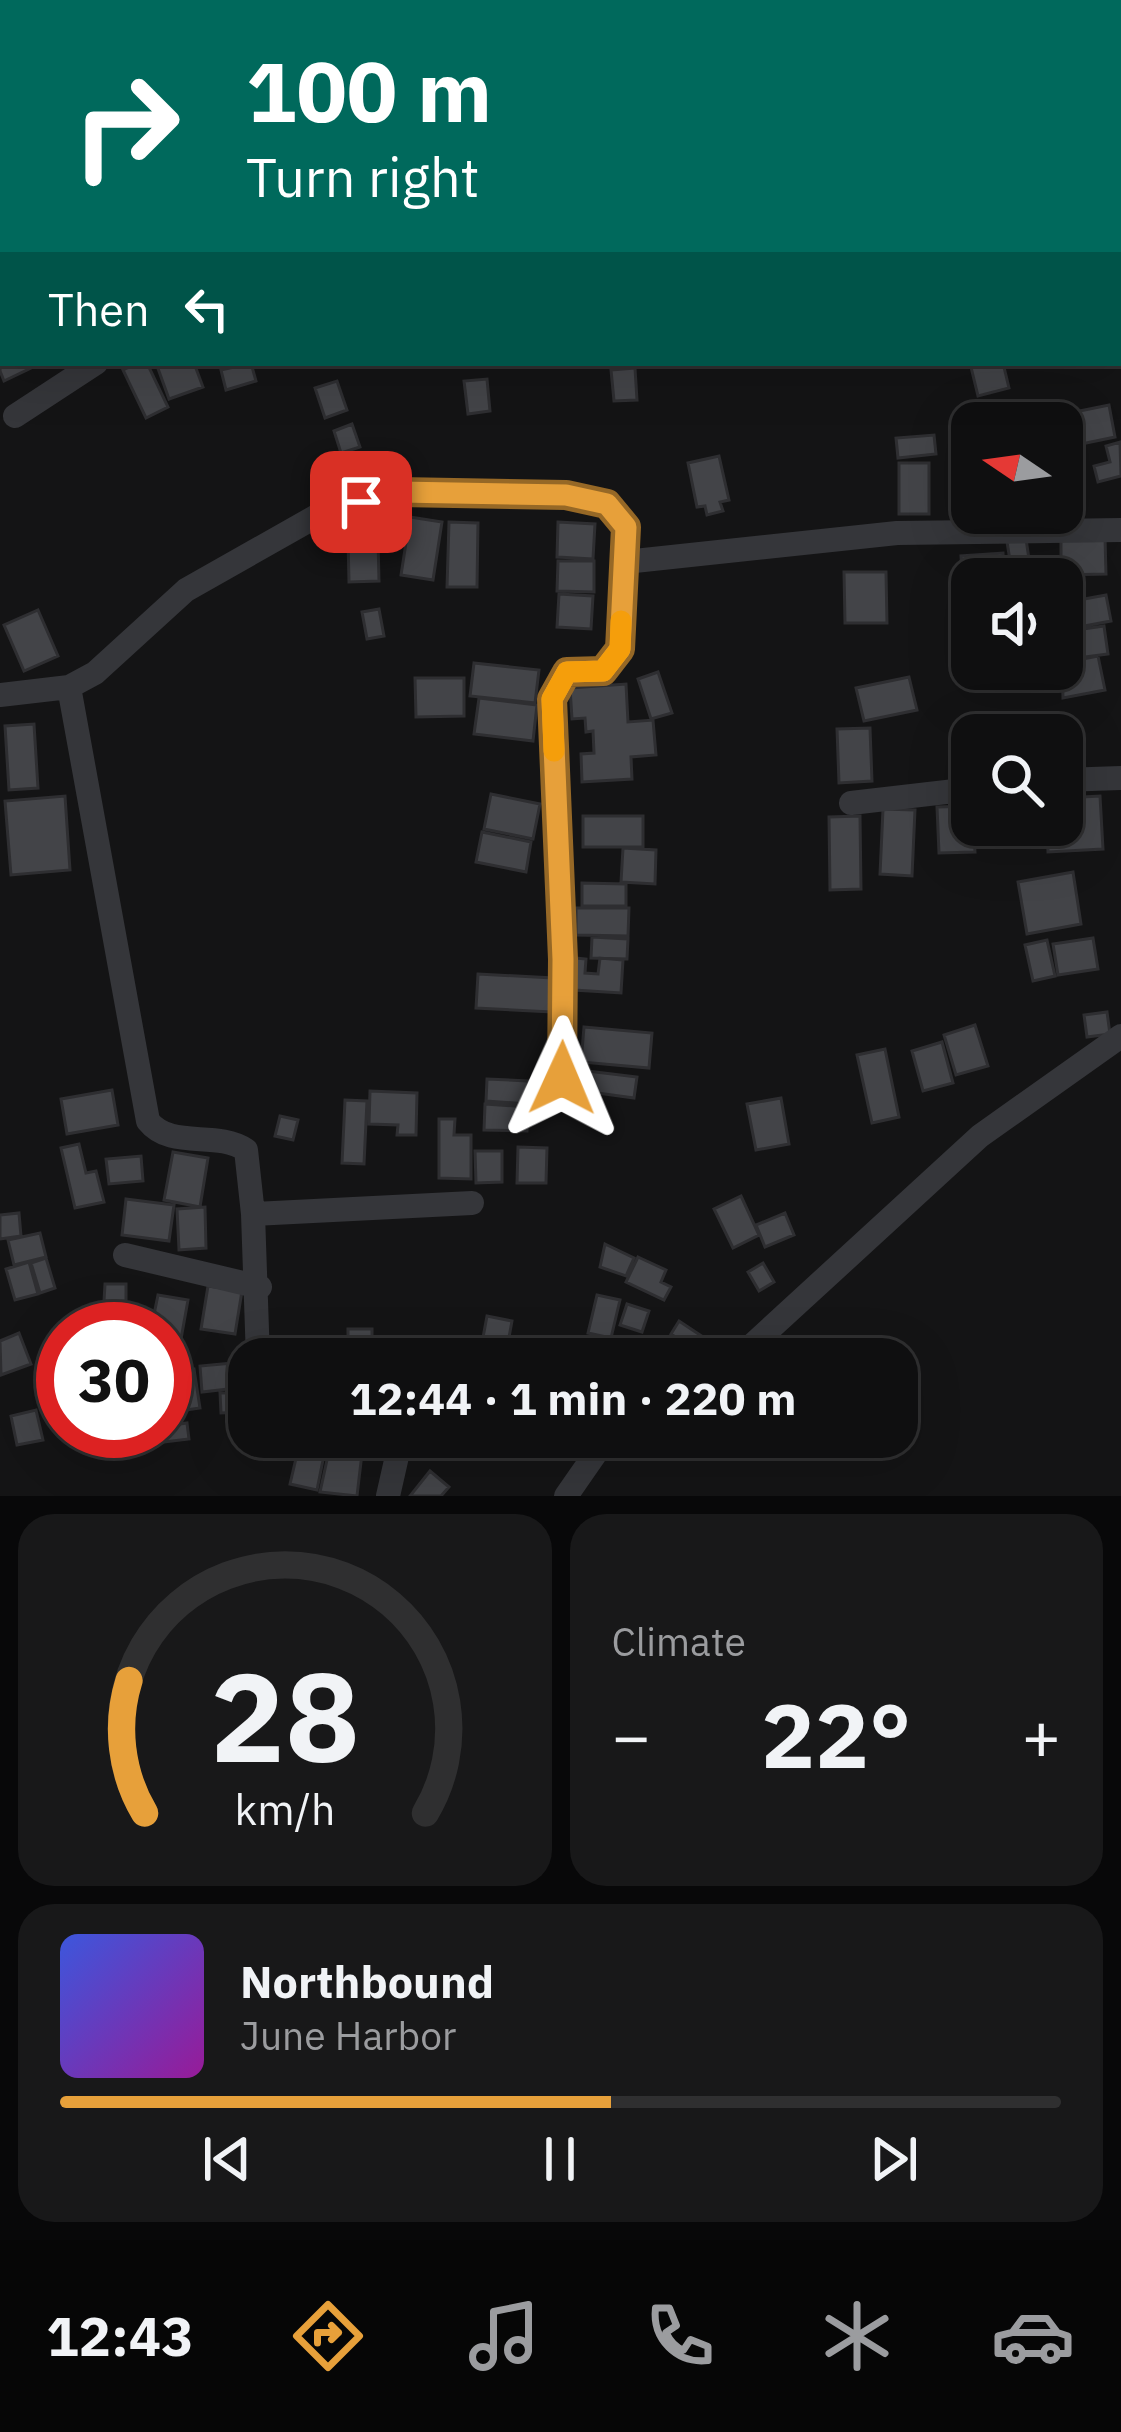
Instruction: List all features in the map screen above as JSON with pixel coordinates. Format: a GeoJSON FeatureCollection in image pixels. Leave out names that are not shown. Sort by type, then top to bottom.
{"type":"FeatureCollection","features":[{"type":"Feature","properties":{"kind":"street"},"geometry":{"type":"LineString","coordinates":[[15,416],[91,366]]}},
{"type":"Feature","properties":{"kind":"street"},"geometry":{"type":"LineString","coordinates":[[0,695],[69,687],[95,673],[186,590],[322,513],[399,492],[566,495],[607,504],[626,527],[620,649],[603,671],[567,672],[552,699],[563,959],[562,1078]]}},
{"type":"Feature","properties":{"kind":"street"},"geometry":{"type":"LineString","coordinates":[[625,562],[898,533],[1121,530]]}},
{"type":"Feature","properties":{"kind":"street"},"geometry":{"type":"LineString","coordinates":[[69,687],[148,1121],[167,1136],[223,1140],[246,1150],[260,1287],[259,1338]]}},
{"type":"Feature","properties":{"kind":"street"},"geometry":{"type":"LineString","coordinates":[[1083,779],[1121,778]]}},
{"type":"Feature","properties":{"kind":"street"},"geometry":{"type":"LineString","coordinates":[[851,803],[951,791]]}},
{"type":"Feature","properties":{"kind":"street"},"geometry":{"type":"LineString","coordinates":[[760,1338],[980,1136],[1121,1036]]}},
{"type":"Feature","properties":{"kind":"street"},"geometry":{"type":"LineString","coordinates":[[254,1214],[472,1203]]}},
{"type":"Feature","properties":{"kind":"street"},"geometry":{"type":"LineString","coordinates":[[124,1255],[260,1287]]}},
{"type":"Feature","properties":{"kind":"street"},"geometry":{"type":"LineString","coordinates":[[388,1496],[396,1458]]}},
{"type":"Feature","properties":{"kind":"street"},"geometry":{"type":"LineString","coordinates":[[566,1496],[597,1458]]}},
{"type":"Feature","properties":{"kind":"building"},"geometry":{"type":"Polygon","coordinates":[[[0,366],[33,367],[4,381],[0,366]]]}},
{"type":"Feature","properties":{"kind":"building"},"geometry":{"type":"Polygon","coordinates":[[[148,366],[168,407],[146,418],[123,370],[148,366]]]}},
{"type":"Feature","properties":{"kind":"building"},"geometry":{"type":"Polygon","coordinates":[[[157,366],[195,366],[203,387],[169,399],[157,366]]]}},
{"type":"Feature","properties":{"kind":"building"},"geometry":{"type":"Polygon","coordinates":[[[252,366],[256,381],[226,390],[221,370],[252,366]]]}},
{"type":"Feature","properties":{"kind":"building"},"geometry":{"type":"Polygon","coordinates":[[[971,366],[1004,366],[1009,388],[978,396],[971,366]]]}},
{"type":"Feature","properties":{"kind":"building"},"geometry":{"type":"Polygon","coordinates":[[[635,368],[637,400],[614,401],[611,370],[635,368]]]}},
{"type":"Feature","properties":{"kind":"building"},"geometry":{"type":"Polygon","coordinates":[[[487,379],[490,411],[468,414],[464,381],[487,379]]]}},
{"type":"Feature","properties":{"kind":"building"},"geometry":{"type":"Polygon","coordinates":[[[337,381],[347,410],[325,418],[315,388],[337,381]]]}},
{"type":"Feature","properties":{"kind":"building"},"geometry":{"type":"Polygon","coordinates":[[[1109,405],[1115,437],[1083,444],[1083,410],[1109,405]]]}},
{"type":"Feature","properties":{"kind":"building"},"geometry":{"type":"Polygon","coordinates":[[[352,424],[360,447],[341,453],[334,431],[352,424]]]}},
{"type":"Feature","properties":{"kind":"building"},"geometry":{"type":"Polygon","coordinates":[[[934,435],[936,454],[898,458],[896,438],[934,435]]]}},
{"type":"Feature","properties":{"kind":"building"},"geometry":{"type":"Polygon","coordinates":[[[1120,442],[1121,476],[1098,482],[1094,466],[1110,462],[1106,446],[1120,442]]]}},
{"type":"Feature","properties":{"kind":"building"},"geometry":{"type":"Polygon","coordinates":[[[719,456],[729,500],[720,502],[723,511],[707,515],[705,506],[697,507],[688,463],[719,456]]]}},
{"type":"Feature","properties":{"kind":"building"},"geometry":{"type":"Polygon","coordinates":[[[899,463],[929,463],[929,514],[899,514],[899,463]]]}},
{"type":"Feature","properties":{"kind":"building"},"geometry":{"type":"Polygon","coordinates":[[[410,517],[442,522],[433,580],[401,575],[410,517]]]}},
{"type":"Feature","properties":{"kind":"building"},"geometry":{"type":"Polygon","coordinates":[[[449,522],[478,523],[477,587],[447,587],[449,522]]]}},
{"type":"Feature","properties":{"kind":"building"},"geometry":{"type":"Polygon","coordinates":[[[558,522],[595,524],[593,559],[557,557],[558,522]]]}},
{"type":"Feature","properties":{"kind":"building"},"geometry":{"type":"Polygon","coordinates":[[[1105,537],[1106,574],[1083,575],[1083,558],[1061,558],[1061,538],[1105,537]]]}},
{"type":"Feature","properties":{"kind":"building"},"geometry":{"type":"Polygon","coordinates":[[[378,539],[379,581],[349,582],[348,540],[378,539]]]}},
{"type":"Feature","properties":{"kind":"building"},"geometry":{"type":"Polygon","coordinates":[[[1026,539],[1029,558],[1010,558],[1007,542],[1026,539]]]}},
{"type":"Feature","properties":{"kind":"building"},"geometry":{"type":"Polygon","coordinates":[[[1003,553],[1003,558],[961,558],[1003,553]]]}},
{"type":"Feature","properties":{"kind":"building"},"geometry":{"type":"Polygon","coordinates":[[[558,561],[594,561],[594,592],[557,591],[558,561]]]}},
{"type":"Feature","properties":{"kind":"building"},"geometry":{"type":"Polygon","coordinates":[[[844,572],[886,572],[887,623],[845,623],[844,572]]]}},
{"type":"Feature","properties":{"kind":"building"},"geometry":{"type":"Polygon","coordinates":[[[559,594],[593,596],[591,629],[557,627],[559,594]]]}},
{"type":"Feature","properties":{"kind":"building"},"geometry":{"type":"Polygon","coordinates":[[[1106,595],[1111,621],[1083,626],[1083,599],[1106,595]]]}},
{"type":"Feature","properties":{"kind":"building"},"geometry":{"type":"Polygon","coordinates":[[[379,609],[384,636],[367,639],[362,612],[379,609]]]}},
{"type":"Feature","properties":{"kind":"building"},"geometry":{"type":"Polygon","coordinates":[[[38,610],[58,656],[24,671],[4,625],[38,610]]]}},
{"type":"Feature","properties":{"kind":"building"},"geometry":{"type":"Polygon","coordinates":[[[1104,626],[1108,654],[1083,657],[1083,629],[1104,626]]]}},
{"type":"Feature","properties":{"kind":"building"},"geometry":{"type":"Polygon","coordinates":[[[1098,656],[1105,690],[1063,698],[1063,690],[1083,690],[1083,659],[1098,656]]]}},
{"type":"Feature","properties":{"kind":"building"},"geometry":{"type":"Polygon","coordinates":[[[474,663],[539,670],[535,703],[470,696],[474,663]]]}},
{"type":"Feature","properties":{"kind":"building"},"geometry":{"type":"Polygon","coordinates":[[[658,672],[672,713],[651,719],[638,679],[658,672]]]}},
{"type":"Feature","properties":{"kind":"building"},"geometry":{"type":"Polygon","coordinates":[[[909,677],[917,710],[864,721],[856,688],[909,677]]]}},
{"type":"Feature","properties":{"kind":"building"},"geometry":{"type":"Polygon","coordinates":[[[415,678],[464,678],[464,716],[416,717],[415,678]]]}},
{"type":"Feature","properties":{"kind":"building"},"geometry":{"type":"Polygon","coordinates":[[[626,684],[628,722],[653,720],[656,755],[631,757],[632,779],[582,782],[581,754],[594,753],[593,731],[586,732],[585,718],[572,719],[570,688],[626,684]]]}},
{"type":"Feature","properties":{"kind":"building"},"geometry":{"type":"Polygon","coordinates":[[[479,698],[537,705],[533,741],[474,734],[479,698]]]}},
{"type":"Feature","properties":{"kind":"building"},"geometry":{"type":"Polygon","coordinates":[[[34,724],[38,788],[9,790],[5,726],[34,724]]]}},
{"type":"Feature","properties":{"kind":"building"},"geometry":{"type":"Polygon","coordinates":[[[870,728],[872,781],[839,783],[837,729],[870,728]]]}},
{"type":"Feature","properties":{"kind":"building"},"geometry":{"type":"Polygon","coordinates":[[[491,794],[540,804],[533,839],[484,829],[491,794]]]}},
{"type":"Feature","properties":{"kind":"building"},"geometry":{"type":"Polygon","coordinates":[[[65,796],[70,870],[11,875],[5,801],[65,796]]]}},
{"type":"Feature","properties":{"kind":"building"},"geometry":{"type":"Polygon","coordinates":[[[1100,796],[1103,849],[1048,852],[1048,846],[1083,846],[1083,797],[1100,796]]]}},
{"type":"Feature","properties":{"kind":"building"},"geometry":{"type":"Polygon","coordinates":[[[937,807],[951,807],[951,846],[975,846],[975,852],[939,853],[937,807]]]}},
{"type":"Feature","properties":{"kind":"building"},"geometry":{"type":"Polygon","coordinates":[[[883,809],[915,810],[912,876],[880,874],[883,809]]]}},
{"type":"Feature","properties":{"kind":"building"},"geometry":{"type":"Polygon","coordinates":[[[583,816],[643,816],[643,847],[583,847],[583,816]]]}},
{"type":"Feature","properties":{"kind":"building"},"geometry":{"type":"Polygon","coordinates":[[[860,816],[861,889],[830,890],[829,817],[860,816]]]}},
{"type":"Feature","properties":{"kind":"building"},"geometry":{"type":"Polygon","coordinates":[[[482,832],[531,842],[526,872],[476,862],[482,832]]]}},
{"type":"Feature","properties":{"kind":"building"},"geometry":{"type":"Polygon","coordinates":[[[623,848],[656,850],[655,884],[621,882],[623,848]]]}},
{"type":"Feature","properties":{"kind":"building"},"geometry":{"type":"Polygon","coordinates":[[[1073,872],[1081,924],[1027,934],[1018,882],[1073,872]]]}},
{"type":"Feature","properties":{"kind":"building"},"geometry":{"type":"Polygon","coordinates":[[[582,883],[626,884],[626,906],[582,906],[582,883]]]}},
{"type":"Feature","properties":{"kind":"building"},"geometry":{"type":"Polygon","coordinates":[[[576,908],[629,908],[628,936],[576,935],[576,908]]]}},
{"type":"Feature","properties":{"kind":"building"},"geometry":{"type":"Polygon","coordinates":[[[592,937],[628,939],[627,959],[591,958],[592,937]]]}},
{"type":"Feature","properties":{"kind":"building"},"geometry":{"type":"Polygon","coordinates":[[[1093,938],[1098,969],[1058,975],[1053,944],[1093,938]]]}},
{"type":"Feature","properties":{"kind":"building"},"geometry":{"type":"Polygon","coordinates":[[[1047,940],[1055,976],[1033,981],[1025,945],[1047,940]]]}},
{"type":"Feature","properties":{"kind":"building"},"geometry":{"type":"Polygon","coordinates":[[[576,958],[586,959],[585,973],[598,974],[600,958],[623,960],[621,993],[574,990],[576,958]]]}},
{"type":"Feature","properties":{"kind":"building"},"geometry":{"type":"Polygon","coordinates":[[[478,974],[553,978],[551,1012],[476,1008],[478,974]]]}},
{"type":"Feature","properties":{"kind":"building"},"geometry":{"type":"Polygon","coordinates":[[[1107,1012],[1110,1034],[1087,1037],[1084,1015],[1107,1012]]]}},
{"type":"Feature","properties":{"kind":"building"},"geometry":{"type":"Polygon","coordinates":[[[975,1025],[988,1066],[956,1075],[944,1035],[975,1025]]]}},
{"type":"Feature","properties":{"kind":"building"},"geometry":{"type":"Polygon","coordinates":[[[584,1027],[652,1033],[649,1068],[581,1062],[584,1027]]]}},
{"type":"Feature","properties":{"kind":"building"},"geometry":{"type":"Polygon","coordinates":[[[942,1042],[953,1083],[923,1091],[912,1051],[942,1042]]]}},
{"type":"Feature","properties":{"kind":"building"},"geometry":{"type":"Polygon","coordinates":[[[885,1049],[899,1117],[872,1123],[857,1055],[885,1049]]]}},
{"type":"Feature","properties":{"kind":"building"},"geometry":{"type":"Polygon","coordinates":[[[571,1069],[637,1077],[634,1098],[568,1089],[571,1069]]]}},
{"type":"Feature","properties":{"kind":"building"},"geometry":{"type":"Polygon","coordinates":[[[487,1079],[528,1081],[528,1104],[486,1101],[487,1079]]]}},
{"type":"Feature","properties":{"kind":"building"},"geometry":{"type":"Polygon","coordinates":[[[112,1090],[118,1125],[67,1134],[61,1099],[112,1090]]]}},
{"type":"Feature","properties":{"kind":"building"},"geometry":{"type":"Polygon","coordinates":[[[370,1091],[417,1093],[416,1135],[397,1135],[398,1125],[369,1124],[370,1091]]]}},
{"type":"Feature","properties":{"kind":"building"},"geometry":{"type":"Polygon","coordinates":[[[781,1098],[789,1144],[756,1150],[747,1104],[781,1098]]]}},
{"type":"Feature","properties":{"kind":"building"},"geometry":{"type":"Polygon","coordinates":[[[345,1100],[367,1101],[364,1164],[342,1163],[345,1100]]]}},
{"type":"Feature","properties":{"kind":"building"},"geometry":{"type":"Polygon","coordinates":[[[485,1104],[529,1107],[527,1131],[484,1130],[485,1104]]]}},
{"type":"Feature","properties":{"kind":"building"},"geometry":{"type":"Polygon","coordinates":[[[280,1116],[298,1120],[293,1140],[275,1136],[280,1116]]]}},
{"type":"Feature","properties":{"kind":"building"},"geometry":{"type":"Polygon","coordinates":[[[439,1119],[455,1119],[454,1135],[471,1135],[471,1179],[439,1178],[439,1119]]]}},
{"type":"Feature","properties":{"kind":"building"},"geometry":{"type":"Polygon","coordinates":[[[79,1144],[86,1173],[96,1171],[104,1202],[75,1208],[61,1148],[79,1144]]]}},
{"type":"Feature","properties":{"kind":"building"},"geometry":{"type":"Polygon","coordinates":[[[518,1147],[547,1148],[546,1183],[517,1183],[518,1147]]]}},
{"type":"Feature","properties":{"kind":"building"},"geometry":{"type":"Polygon","coordinates":[[[475,1151],[502,1151],[502,1182],[476,1183],[475,1151]]]}},
{"type":"Feature","properties":{"kind":"building"},"geometry":{"type":"Polygon","coordinates":[[[173,1152],[208,1158],[200,1207],[164,1200],[173,1152]]]}},
{"type":"Feature","properties":{"kind":"building"},"geometry":{"type":"Polygon","coordinates":[[[141,1156],[143,1181],[109,1184],[106,1159],[141,1156]]]}},
{"type":"Feature","properties":{"kind":"building"},"geometry":{"type":"Polygon","coordinates":[[[741,1196],[759,1235],[733,1248],[714,1209],[741,1196]]]}},
{"type":"Feature","properties":{"kind":"building"},"geometry":{"type":"Polygon","coordinates":[[[126,1199],[174,1205],[169,1241],[122,1235],[126,1199]]]}},
{"type":"Feature","properties":{"kind":"building"},"geometry":{"type":"Polygon","coordinates":[[[205,1207],[206,1248],[179,1250],[177,1209],[205,1207]]]}},
{"type":"Feature","properties":{"kind":"building"},"geometry":{"type":"Polygon","coordinates":[[[19,1213],[21,1236],[0,1239],[0,1215],[19,1213]]]}},
{"type":"Feature","properties":{"kind":"building"},"geometry":{"type":"Polygon","coordinates":[[[785,1213],[794,1235],[765,1247],[756,1225],[785,1213]]]}},
{"type":"Feature","properties":{"kind":"building"},"geometry":{"type":"Polygon","coordinates":[[[40,1233],[46,1257],[14,1265],[8,1240],[40,1233]]]}},
{"type":"Feature","properties":{"kind":"building"},"geometry":{"type":"Polygon","coordinates":[[[605,1244],[634,1258],[626,1276],[600,1267],[605,1244]]]}},
{"type":"Feature","properties":{"kind":"building"},"geometry":{"type":"Polygon","coordinates":[[[638,1257],[666,1270],[661,1282],[671,1287],[664,1300],[626,1282],[638,1257]]]}},
{"type":"Feature","properties":{"kind":"building"},"geometry":{"type":"Polygon","coordinates":[[[46,1258],[55,1288],[40,1293],[31,1263],[46,1258]]]}},
{"type":"Feature","properties":{"kind":"building"},"geometry":{"type":"Polygon","coordinates":[[[29,1262],[38,1294],[15,1300],[6,1269],[29,1262]]]}},
{"type":"Feature","properties":{"kind":"building"},"geometry":{"type":"Polygon","coordinates":[[[763,1263],[774,1282],[759,1291],[748,1272],[763,1263]]]}},
{"type":"Feature","properties":{"kind":"building"},"geometry":{"type":"Polygon","coordinates":[[[105,1284],[126,1284],[126,1301],[104,1301],[105,1284]]]}},
{"type":"Feature","properties":{"kind":"building"},"geometry":{"type":"Polygon","coordinates":[[[208,1286],[242,1291],[235,1334],[201,1329],[208,1286]]]}},
{"type":"Feature","properties":{"kind":"building"},"geometry":{"type":"Polygon","coordinates":[[[158,1295],[188,1300],[188,1302],[157,1302],[158,1295]]]}},
{"type":"Feature","properties":{"kind":"building"},"geometry":{"type":"Polygon","coordinates":[[[597,1295],[620,1300],[611,1338],[588,1333],[597,1295]]]}},
{"type":"Feature","properties":{"kind":"building"},"geometry":{"type":"Polygon","coordinates":[[[627,1304],[649,1311],[642,1332],[620,1325],[627,1304]]]}},
{"type":"Feature","properties":{"kind":"building"},"geometry":{"type":"Polygon","coordinates":[[[487,1316],[512,1321],[509,1338],[483,1338],[487,1316]]]}},
{"type":"Feature","properties":{"kind":"building"},"geometry":{"type":"Polygon","coordinates":[[[679,1321],[704,1338],[677,1338],[671,1334],[679,1321]]]}},
{"type":"Feature","properties":{"kind":"building"},"geometry":{"type":"Polygon","coordinates":[[[348,1329],[372,1329],[372,1338],[348,1338],[348,1329]]]}},
{"type":"Feature","properties":{"kind":"building"},"geometry":{"type":"Polygon","coordinates":[[[19,1333],[31,1364],[1,1375],[0,1341],[19,1333]]]}},
{"type":"Feature","properties":{"kind":"building"},"geometry":{"type":"Polygon","coordinates":[[[228,1363],[228,1389],[202,1392],[200,1366],[228,1363]]]}},
{"type":"Feature","properties":{"kind":"building"},"geometry":{"type":"Polygon","coordinates":[[[192,1369],[200,1408],[192,1409],[192,1369]]]}},
{"type":"Feature","properties":{"kind":"building"},"geometry":{"type":"Polygon","coordinates":[[[220,1393],[228,1393],[228,1413],[221,1413],[220,1393]]]}},
{"type":"Feature","properties":{"kind":"building"},"geometry":{"type":"Polygon","coordinates":[[[36,1410],[36,1441],[17,1445],[11,1416],[36,1410]]]}},
{"type":"Feature","properties":{"kind":"building"},"geometry":{"type":"Polygon","coordinates":[[[296,1458],[323,1460],[317,1490],[290,1484],[296,1458]]]}},
{"type":"Feature","properties":{"kind":"building"},"geometry":{"type":"Polygon","coordinates":[[[327,1458],[361,1458],[357,1496],[320,1492],[327,1458]]]}},
{"type":"Feature","properties":{"kind":"building"},"geometry":{"type":"Polygon","coordinates":[[[430,1471],[449,1487],[441,1496],[410,1496],[430,1471]]]}},
{"type":"Feature","properties":{"kind":"slow traffic"},"geometry":{"type":"LineString","coordinates":[[554,751],[552,699],[567,672],[603,671],[620,649],[621,621]]}},
{"type":"Feature","properties":{"kind":"route"},"geometry":{"type":"LineString","coordinates":[[361,502],[399,492],[566,495],[607,504],[626,527],[620,649],[603,671],[567,672],[552,699],[563,959],[562,1078]]}}]}
